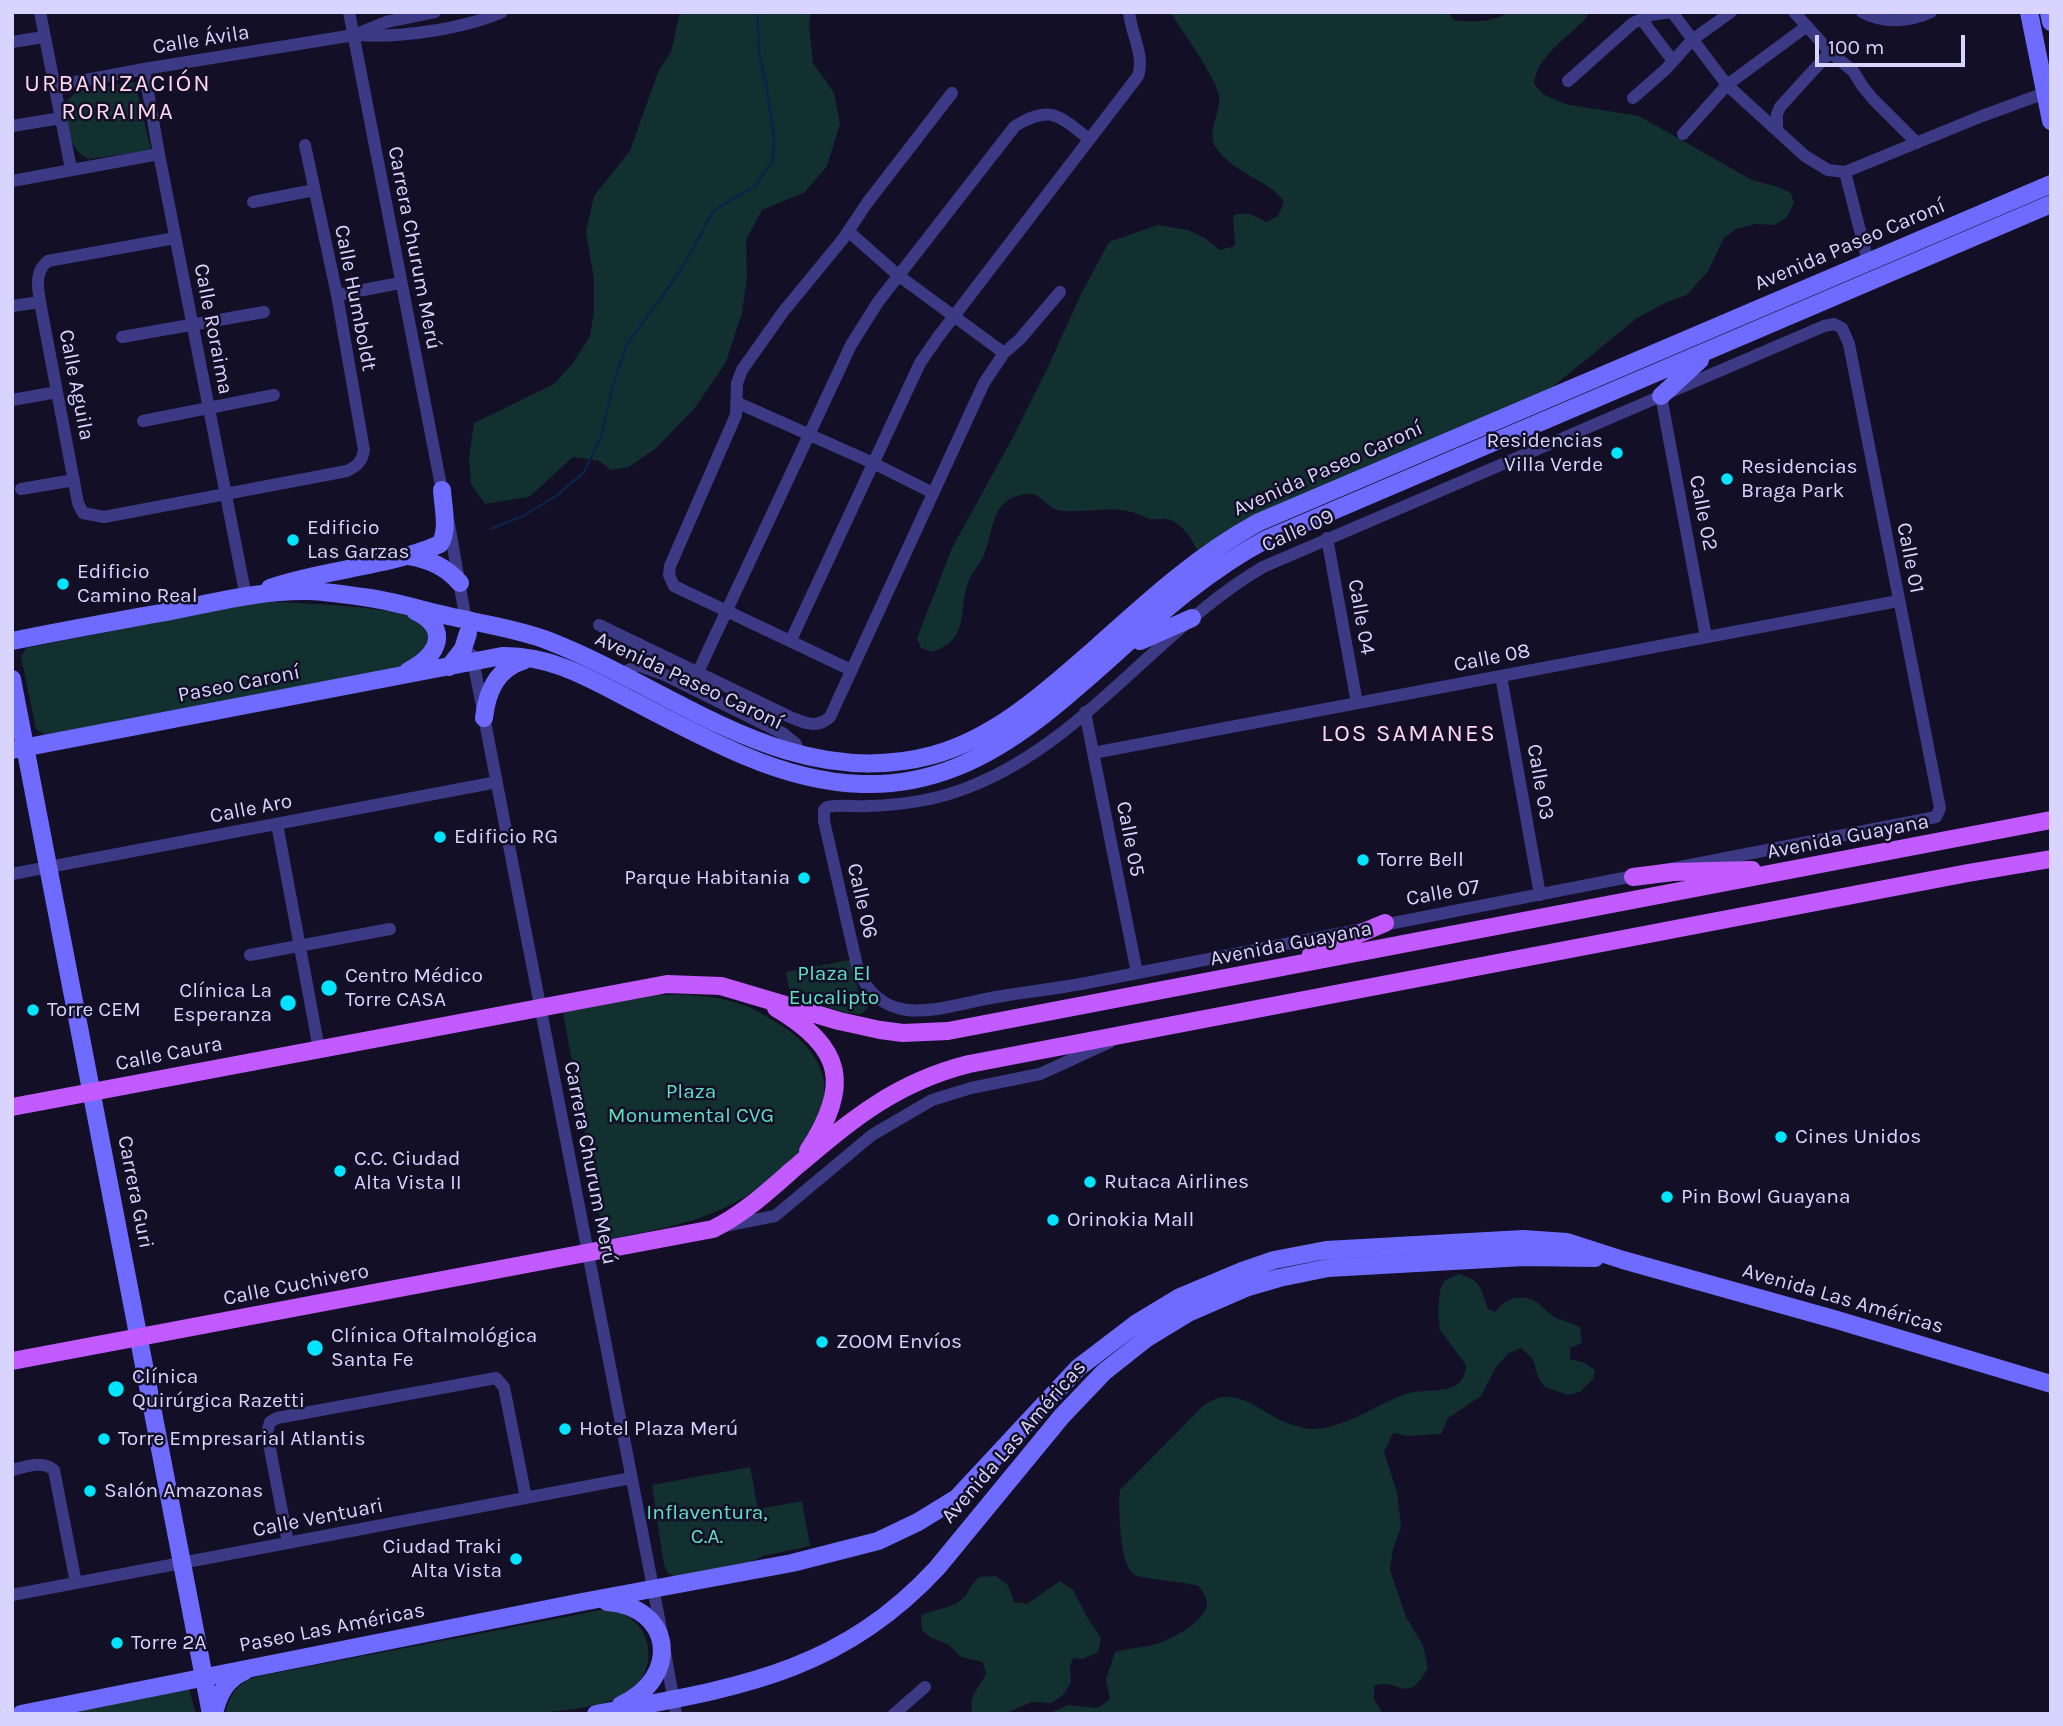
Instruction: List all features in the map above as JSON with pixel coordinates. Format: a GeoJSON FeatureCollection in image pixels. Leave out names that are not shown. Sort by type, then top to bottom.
{"type":"FeatureCollection","features":[{"type":"Feature","properties":{"kind":"main road","name":"Avenida Guayana"},"geometry":{"type":"LineString","coordinates":[[540,1007],[667,984],[722,986],[858,1026],[903,1033],[926,1033],[1045,1014],[2051,820]]}},
{"type":"Feature","properties":{"kind":"main road"},"geometry":{"type":"LineString","coordinates":[[588,1252],[713,1229],[747,1209],[868,1109],[897,1090],[969,1064],[2051,859]]}},
{"type":"Feature","properties":{"kind":"main road"},"geometry":{"type":"LineString","coordinates":[[1633,877],[1673,872],[1821,866]]}},
{"type":"Feature","properties":{"kind":"main road"},"geometry":{"type":"LineString","coordinates":[[1254,974],[1332,947],[1385,923]]}},
{"type":"Feature","properties":{"kind":"main road"},"geometry":{"type":"LineString","coordinates":[[753,995],[799,1022],[814,1035],[823,1045],[834,1069],[835,1093],[827,1120],[808,1151],[787,1175]]}},
{"type":"Feature","properties":{"kind":"main road","name":"Calle Caura"},"geometry":{"type":"LineString","coordinates":[[12,1107],[540,1007]]}},
{"type":"Feature","properties":{"kind":"main road","name":"Calle Cuchivero"},"geometry":{"type":"LineString","coordinates":[[12,1361],[588,1252]]}},
{"type":"Feature","properties":{"kind":"street"},"geometry":{"type":"LineString","coordinates":[[40,12],[71,169]]}},
{"type":"Feature","properties":{"kind":"street","name":"Carrera Churum Merú"},"geometry":{"type":"LineString","coordinates":[[349,12],[653,1589],[672,1709]]}},
{"type":"Feature","properties":{"kind":"street"},"geometry":{"type":"LineString","coordinates":[[354,35],[386,22],[435,12]]}},
{"type":"Feature","properties":{"kind":"street"},"geometry":{"type":"LineString","coordinates":[[354,35],[388,37],[477,21],[502,12]]}},
{"type":"Feature","properties":{"kind":"street"},"geometry":{"type":"LineString","coordinates":[[791,640],[915,372],[954,316],[1139,71],[1140,56],[1129,12]]}},
{"type":"Feature","properties":{"kind":"street"},"geometry":{"type":"LineString","coordinates":[[1568,81],[1633,23],[1647,16],[1671,12],[1727,85],[1818,166],[1845,172],[2045,93]]}},
{"type":"Feature","properties":{"kind":"street"},"geometry":{"type":"LineString","coordinates":[[1633,98],[1692,40],[1731,12]]}},
{"type":"Feature","properties":{"kind":"street"},"geometry":{"type":"LineString","coordinates":[[1794,12],[1830,52],[1853,71],[1863,88],[1917,143]]}},
{"type":"Feature","properties":{"kind":"street"},"geometry":{"type":"LineString","coordinates":[[1862,12],[1911,19],[1931,12]]}},
{"type":"Feature","properties":{"kind":"street"},"geometry":{"type":"LineString","coordinates":[[2029,12],[2051,121]]}},
{"type":"Feature","properties":{"kind":"street"},"geometry":{"type":"LineString","coordinates":[[2049,12],[2051,22]]}},
{"type":"Feature","properties":{"kind":"street"},"geometry":{"type":"LineString","coordinates":[[1647,16],[1673,61]]}},
{"type":"Feature","properties":{"kind":"street"},"geometry":{"type":"LineString","coordinates":[[1683,134],[1727,85],[1807,26]]}},
{"type":"Feature","properties":{"kind":"street","name":"Calle Ávila"},"geometry":{"type":"LineString","coordinates":[[54,86],[354,35]]}},
{"type":"Feature","properties":{"kind":"street"},"geometry":{"type":"LineString","coordinates":[[12,42],[44,37]]}},
{"type":"Feature","properties":{"kind":"street"},"geometry":{"type":"LineString","coordinates":[[1777,130],[1780,107],[1830,52]]}},
{"type":"Feature","properties":{"kind":"street","name":"Calle Roraima"},"geometry":{"type":"LineString","coordinates":[[144,69],[246,597]]}},
{"type":"Feature","properties":{"kind":"street"},"geometry":{"type":"LineString","coordinates":[[850,670],[674,586],[669,570],[736,415],[736,388],[741,370],[952,93]]}},
{"type":"Feature","properties":{"kind":"street"},"geometry":{"type":"LineString","coordinates":[[691,687],[859,332],[1014,125],[1034,116],[1050,113],[1061,117],[1088,139]]}},
{"type":"Feature","properties":{"kind":"street"},"geometry":{"type":"LineString","coordinates":[[12,126],[61,118]]}},
{"type":"Feature","properties":{"kind":"street","name":"Calle Humboldt"},"geometry":{"type":"LineString","coordinates":[[225,494],[346,471],[357,466],[363,459],[364,450],[337,295],[305,145]]}},
{"type":"Feature","properties":{"kind":"street"},"geometry":{"type":"LineString","coordinates":[[12,181],[159,154]]}},
{"type":"Feature","properties":{"kind":"street"},"geometry":{"type":"LineString","coordinates":[[1845,172],[1868,262]]}},
{"type":"Feature","properties":{"kind":"street","name":"Avenida Paseo Caroní"},"geometry":{"type":"LineString","coordinates":[[466,627],[502,626],[546,640],[725,726],[797,755],[843,764],[889,763],[933,755],[973,740],[1025,707],[1175,578],[1243,531],[1290,508],[2048,184]]}},
{"type":"Feature","properties":{"kind":"street"},"geometry":{"type":"LineString","coordinates":[[253,202],[313,190]]}},
{"type":"Feature","properties":{"kind":"street","name":"Avenida Paseo Caroní"},"geometry":{"type":"LineString","coordinates":[[474,662],[502,656],[532,657],[563,666],[692,732],[769,766],[817,779],[866,783],[926,776],[981,757],[1037,722],[1187,592],[1259,543],[2046,209]]}},
{"type":"Feature","properties":{"kind":"street"},"geometry":{"type":"LineString","coordinates":[[848,231],[900,276],[1004,353]]}},
{"type":"Feature","properties":{"kind":"street","name":"Calle Aguila"},"geometry":{"type":"LineString","coordinates":[[175,238],[48,261],[43,265],[37,284],[74,480],[83,513],[104,517],[225,494]]}},
{"type":"Feature","properties":{"kind":"street"},"geometry":{"type":"LineString","coordinates":[[337,295],[400,283]]}},
{"type":"Feature","properties":{"kind":"street"},"geometry":{"type":"LineString","coordinates":[[599,625],[790,717],[812,725],[825,722],[830,717],[984,383],[1004,353],[1060,292]]}},
{"type":"Feature","properties":{"kind":"street"},"geometry":{"type":"LineString","coordinates":[[12,306],[40,302]]}},
{"type":"Feature","properties":{"kind":"street"},"geometry":{"type":"LineString","coordinates":[[122,337],[264,312]]}},
{"type":"Feature","properties":{"kind":"street","name":"Calle 01"},"geometry":{"type":"LineString","coordinates":[[1824,326],[1838,325],[1846,333],[1849,344],[1940,808],[1939,814]]}},
{"type":"Feature","properties":{"kind":"street","name":"Calle 09"},"geometry":{"type":"LineString","coordinates":[[824,810],[839,805],[918,802],[968,788],[1015,764],[1051,740],[1192,618],[1250,575],[1277,560],[1824,326]]}},
{"type":"Feature","properties":{"kind":"street"},"geometry":{"type":"LineString","coordinates":[[1661,396],[1715,348]]}},
{"type":"Feature","properties":{"kind":"street"},"geometry":{"type":"LineString","coordinates":[[12,400],[57,392]]}},
{"type":"Feature","properties":{"kind":"street"},"geometry":{"type":"LineString","coordinates":[[143,421],[274,396]]}},
{"type":"Feature","properties":{"kind":"street","name":"Calle 02"},"geometry":{"type":"LineString","coordinates":[[1661,396],[1706,637]]}},
{"type":"Feature","properties":{"kind":"street"},"geometry":{"type":"LineString","coordinates":[[738,403],[933,493]]}},
{"type":"Feature","properties":{"kind":"street"},"geometry":{"type":"LineString","coordinates":[[21,489],[74,480]]}},
{"type":"Feature","properties":{"kind":"street"},"geometry":{"type":"LineString","coordinates":[[246,597],[295,579],[431,548],[443,540],[445,525],[442,491]]}},
{"type":"Feature","properties":{"kind":"street","name":"Calle 04"},"geometry":{"type":"LineString","coordinates":[[1327,538],[1357,703]]}},
{"type":"Feature","properties":{"kind":"street"},"geometry":{"type":"LineString","coordinates":[[403,556],[442,566],[460,583]]}},
{"type":"Feature","properties":{"kind":"street"},"geometry":{"type":"LineString","coordinates":[[12,641],[246,597],[308,591],[372,598],[404,605],[466,627],[463,649],[449,667]]}},
{"type":"Feature","properties":{"kind":"street","name":"Calle 08"},"geometry":{"type":"LineString","coordinates":[[1093,753],[1898,601]]}},
{"type":"Feature","properties":{"kind":"street"},"geometry":{"type":"LineString","coordinates":[[393,678],[423,663],[433,653],[437,642],[437,634],[430,621],[404,605]]}},
{"type":"Feature","properties":{"kind":"street"},"geometry":{"type":"LineString","coordinates":[[1111,659],[1143,639],[1192,618]]}},
{"type":"Feature","properties":{"kind":"street"},"geometry":{"type":"LineString","coordinates":[[484,718],[487,696],[501,673],[517,662],[532,657]]}},
{"type":"Feature","properties":{"kind":"street","name":"Paseo Caroní"},"geometry":{"type":"LineString","coordinates":[[17,752],[474,662]]}},
{"type":"Feature","properties":{"kind":"street"},"geometry":{"type":"LineString","coordinates":[[621,674],[633,667],[642,666],[691,687],[784,734],[794,742],[797,755]]}},
{"type":"Feature","properties":{"kind":"street","name":"Calle 03"},"geometry":{"type":"LineString","coordinates":[[1501,676],[1540,895]]}},
{"type":"Feature","properties":{"kind":"street"},"geometry":{"type":"LineString","coordinates":[[12,678],[17,752]]}},
{"type":"Feature","properties":{"kind":"street","name":"Calle 05"},"geometry":{"type":"LineString","coordinates":[[1085,712],[1137,973]]}},
{"type":"Feature","properties":{"kind":"street","name":"Carrera Guri"},"geometry":{"type":"LineString","coordinates":[[17,752],[32,781],[212,1714]]}},
{"type":"Feature","properties":{"kind":"street","name":"Calle Aro"},"geometry":{"type":"LineString","coordinates":[[12,874],[497,782]]}},
{"type":"Feature","properties":{"kind":"street","name":"Calle 06"},"geometry":{"type":"LineString","coordinates":[[824,810],[839,889],[862,980],[882,1003],[913,1010]]}},
{"type":"Feature","properties":{"kind":"street","name":"Calle 07"},"geometry":{"type":"LineString","coordinates":[[913,1010],[928,1011],[997,996],[1041,991],[1137,973],[1385,923],[1926,821],[1939,814]]}},
{"type":"Feature","properties":{"kind":"street"},"geometry":{"type":"LineString","coordinates":[[277,824],[319,1049]]}},
{"type":"Feature","properties":{"kind":"street"},"geometry":{"type":"LineString","coordinates":[[250,954],[390,929]]}},
{"type":"Feature","properties":{"kind":"street"},"geometry":{"type":"LineString","coordinates":[[713,1229],[775,1216],[872,1135],[932,1100],[971,1088],[1040,1074],[1129,1033]]}},
{"type":"Feature","properties":{"kind":"street","name":"Avenida Las Américas"},"geometry":{"type":"LineString","coordinates":[[672,1709],[793,1668],[838,1648],[879,1621],[920,1586],[1062,1416],[1142,1330],[1180,1297],[1242,1270],[1299,1255],[1357,1257],[1539,1239],[1567,1242],[1623,1261],[1824,1316],[2051,1384]]}},
{"type":"Feature","properties":{"kind":"street","name":"Avenida Las Américas"},"geometry":{"type":"LineString","coordinates":[[653,1589],[831,1555],[878,1541],[918,1522],[942,1508],[970,1486],[1078,1368],[1142,1330]]}},
{"type":"Feature","properties":{"kind":"street"},"geometry":{"type":"LineString","coordinates":[[288,1543],[267,1427],[274,1420],[300,1414],[492,1378],[499,1379],[504,1387],[526,1498]]}},
{"type":"Feature","properties":{"kind":"street"},"geometry":{"type":"LineString","coordinates":[[12,1470],[40,1464],[54,1470],[76,1583]]}},
{"type":"Feature","properties":{"kind":"street","name":"Calle Ventuari"},"geometry":{"type":"LineString","coordinates":[[12,1595],[631,1478]]}},
{"type":"Feature","properties":{"kind":"street","name":"Paseo Las Américas"},"geometry":{"type":"LineString","coordinates":[[21,1714],[653,1589]]}},
{"type":"Feature","properties":{"kind":"street"},"geometry":{"type":"LineString","coordinates":[[582,1602],[627,1606],[649,1622],[663,1644],[657,1671],[651,1683],[626,1703],[600,1713]]}},
{"type":"Feature","properties":{"kind":"street"},"geometry":{"type":"LineString","coordinates":[[212,1714],[229,1681],[258,1666]]}},
{"type":"Feature","properties":{"kind":"street"},"geometry":{"type":"LineString","coordinates":[[894,1714],[925,1687]]}},
{"type":"Feature","properties":{"kind":"street"},"geometry":{"type":"LineString","coordinates":[[600,1713],[652,1703],[672,1709]]}},
{"type":"Feature","properties":{"kind":"green space"},"geometry":{"type":"Polygon","coordinates":[[[680,12],[811,12],[809,25],[813,63],[834,93],[840,124],[827,166],[805,192],[762,210],[746,240],[747,276],[742,313],[726,362],[695,408],[655,449],[629,467],[611,470],[599,461],[573,457],[529,497],[485,504],[471,484],[469,459],[474,423],[554,384],[573,363],[590,336],[594,310],[594,279],[586,232],[594,196],[630,151],[658,72],[671,52],[680,12]]]}},
{"type":"Feature","properties":{"kind":"green space"},"geometry":{"type":"Polygon","coordinates":[[[1170,12],[1448,12],[1454,20],[1475,21],[1489,20],[1508,12],[1588,12],[1587,17],[1554,47],[1541,64],[1534,84],[1543,94],[1565,104],[1639,116],[1752,180],[1791,193],[1794,203],[1787,217],[1775,225],[1756,224],[1736,229],[1724,238],[1708,271],[1687,295],[1637,318],[1528,407],[1201,558],[1184,530],[1167,519],[1151,519],[1122,510],[1062,511],[1052,508],[1032,494],[1014,497],[1005,502],[995,517],[984,555],[968,583],[957,632],[944,647],[932,652],[921,648],[917,638],[952,548],[1012,439],[1080,296],[1109,242],[1158,225],[1188,230],[1205,238],[1220,250],[1235,246],[1233,216],[1246,214],[1266,222],[1278,216],[1284,202],[1270,188],[1232,164],[1217,149],[1213,130],[1219,103],[1217,88],[1206,66],[1170,12]]]}},
{"type":"Feature","properties":{"kind":"green space"},"geometry":{"type":"Polygon","coordinates":[[[135,82],[151,150],[89,159],[82,155],[72,143],[66,102],[76,92],[135,82]]]}},
{"type":"Feature","properties":{"kind":"green space"},"geometry":{"type":"Polygon","coordinates":[[[262,602],[344,606],[391,612],[419,621],[432,638],[419,664],[46,735],[36,729],[21,657],[26,648],[262,602]]]}},
{"type":"Feature","properties":{"kind":"green space","name":"Plaza El Eucalipto"},"geometry":{"type":"Polygon","coordinates":[[[850,960],[860,997],[868,1007],[862,1014],[847,1013],[790,995],[786,972],[850,960]]]}},
{"type":"Feature","properties":{"kind":"green space","name":"Plaza Monumental CVG"},"geometry":{"type":"Polygon","coordinates":[[[656,995],[701,996],[735,1002],[789,1030],[811,1052],[819,1065],[823,1078],[822,1109],[805,1147],[795,1161],[735,1203],[674,1225],[604,1240],[563,1012],[656,995]]]}},
{"type":"Feature","properties":{"kind":"green space"},"geometry":{"type":"Polygon","coordinates":[[[1458,1274],[1476,1282],[1488,1309],[1496,1312],[1507,1301],[1530,1299],[1556,1318],[1580,1327],[1582,1343],[1570,1348],[1570,1359],[1585,1363],[1595,1370],[1593,1379],[1580,1392],[1568,1395],[1545,1387],[1538,1377],[1533,1359],[1521,1348],[1509,1353],[1496,1367],[1481,1396],[1448,1418],[1441,1434],[1407,1436],[1393,1433],[1384,1452],[1397,1492],[1401,1527],[1393,1549],[1390,1570],[1406,1617],[1423,1645],[1428,1668],[1420,1680],[1408,1689],[1383,1684],[1374,1686],[1374,1699],[1383,1714],[1042,1714],[1068,1705],[1098,1708],[1110,1699],[1106,1679],[1115,1652],[1169,1639],[1187,1629],[1206,1608],[1207,1601],[1199,1586],[1146,1578],[1132,1572],[1127,1564],[1122,1542],[1120,1490],[1204,1405],[1218,1398],[1235,1397],[1284,1422],[1316,1429],[1342,1423],[1405,1394],[1448,1389],[1458,1384],[1464,1376],[1466,1365],[1440,1330],[1438,1313],[1440,1290],[1444,1281],[1458,1274]]]}},
{"type":"Feature","properties":{"kind":"green space","name":"Inflaventura, C.A."},"geometry":{"type":"Polygon","coordinates":[[[750,1467],[758,1509],[802,1501],[810,1546],[763,1556],[742,1566],[677,1578],[668,1573],[664,1565],[652,1485],[750,1467]]]}},
{"type":"Feature","properties":{"kind":"green space"},"geometry":{"type":"Polygon","coordinates":[[[996,1576],[1008,1585],[1014,1602],[1027,1604],[1060,1581],[1073,1590],[1101,1638],[1098,1652],[1083,1659],[1073,1658],[1070,1666],[1071,1682],[1064,1694],[1052,1703],[1032,1702],[1004,1714],[973,1714],[973,1698],[986,1674],[983,1662],[961,1657],[949,1645],[930,1637],[922,1630],[921,1615],[961,1600],[979,1577],[996,1576]]]}},
{"type":"Feature","properties":{"kind":"green space"},"geometry":{"type":"Polygon","coordinates":[[[601,1610],[621,1613],[635,1622],[644,1635],[648,1650],[647,1666],[641,1680],[628,1693],[611,1701],[568,1710],[525,1714],[225,1714],[235,1691],[255,1677],[601,1610]]]}},
{"type":"Feature","properties":{"kind":"green space"},"geometry":{"type":"Polygon","coordinates":[[[189,1689],[196,1714],[61,1714],[189,1689]]]}},
{"type":"Feature","properties":{"kind":"waterway"},"geometry":{"type":"LineString","coordinates":[[490,529],[523,516],[556,496],[584,472],[601,437],[614,382],[627,344],[679,273],[714,210],[754,187],[773,161],[774,136],[759,53],[757,12]]}},
{"type":"Feature","properties":{"kind":"place","name":"Residencias Villa Verde"},"geometry":{"type":"Point","coordinates":[1617,453]}},
{"type":"Feature","properties":{"kind":"place","name":"Residencias Braga Park"},"geometry":{"type":"Point","coordinates":[1727,479]}},
{"type":"Feature","properties":{"kind":"place","name":"Edificio Las Garzas"},"geometry":{"type":"Point","coordinates":[293,540]}},
{"type":"Feature","properties":{"kind":"place","name":"Edificio Camino Real"},"geometry":{"type":"Point","coordinates":[63,584]}},
{"type":"Feature","properties":{"kind":"place","name":"Edificio RG"},"geometry":{"type":"Point","coordinates":[440,837]}},
{"type":"Feature","properties":{"kind":"place","name":"Torre Bell"},"geometry":{"type":"Point","coordinates":[1363,860]}},
{"type":"Feature","properties":{"kind":"place","name":"Parque Habitania"},"geometry":{"type":"Point","coordinates":[804,878]}},
{"type":"Feature","properties":{"kind":"place","name":"Centro Médico Torre CASA"},"geometry":{"type":"Point","coordinates":[329,988]}},
{"type":"Feature","properties":{"kind":"place","name":"Clínica La Esperanza"},"geometry":{"type":"Point","coordinates":[288,1003]}},
{"type":"Feature","properties":{"kind":"place","name":"Torre CEM"},"geometry":{"type":"Point","coordinates":[33,1010]}},
{"type":"Feature","properties":{"kind":"place","name":"Cines Unidos"},"geometry":{"type":"Point","coordinates":[1781,1137]}},
{"type":"Feature","properties":{"kind":"place","name":"C.C. Ciudad Alta Vista II"},"geometry":{"type":"Point","coordinates":[340,1171]}},
{"type":"Feature","properties":{"kind":"place","name":"Rutaca Airlines"},"geometry":{"type":"Point","coordinates":[1090,1182]}},
{"type":"Feature","properties":{"kind":"place","name":"Pin Bowl Guayana"},"geometry":{"type":"Point","coordinates":[1667,1197]}},
{"type":"Feature","properties":{"kind":"place","name":"Orinokia Mall"},"geometry":{"type":"Point","coordinates":[1053,1220]}},
{"type":"Feature","properties":{"kind":"place","name":"ZOOM Envíos"},"geometry":{"type":"Point","coordinates":[822,1342]}},
{"type":"Feature","properties":{"kind":"place","name":"Clínica Oftalmológica Santa Fe"},"geometry":{"type":"Point","coordinates":[315,1348]}},
{"type":"Feature","properties":{"kind":"place","name":"Clínica Quirúrgica Razetti"},"geometry":{"type":"Point","coordinates":[116,1389]}},
{"type":"Feature","properties":{"kind":"place","name":"Hotel Plaza Merú"},"geometry":{"type":"Point","coordinates":[565,1429]}},
{"type":"Feature","properties":{"kind":"place","name":"Torre Empresarial Atlantis"},"geometry":{"type":"Point","coordinates":[104,1439]}},
{"type":"Feature","properties":{"kind":"place","name":"Salón Amazonas"},"geometry":{"type":"Point","coordinates":[90,1491]}},
{"type":"Feature","properties":{"kind":"place","name":"Ciudad Traki Alta Vista"},"geometry":{"type":"Point","coordinates":[516,1559]}},
{"type":"Feature","properties":{"kind":"place","name":"Torre 2A"},"geometry":{"type":"Point","coordinates":[117,1643]}},
{"type":"Feature","properties":{"kind":"district","name":"URBANIZACIÓN RORAIMA"},"geometry":{"type":"Point","coordinates":[118,98]}},
{"type":"Feature","properties":{"kind":"district","name":"LOS SAMANES"},"geometry":{"type":"Point","coordinates":[1409,734]}}]}
